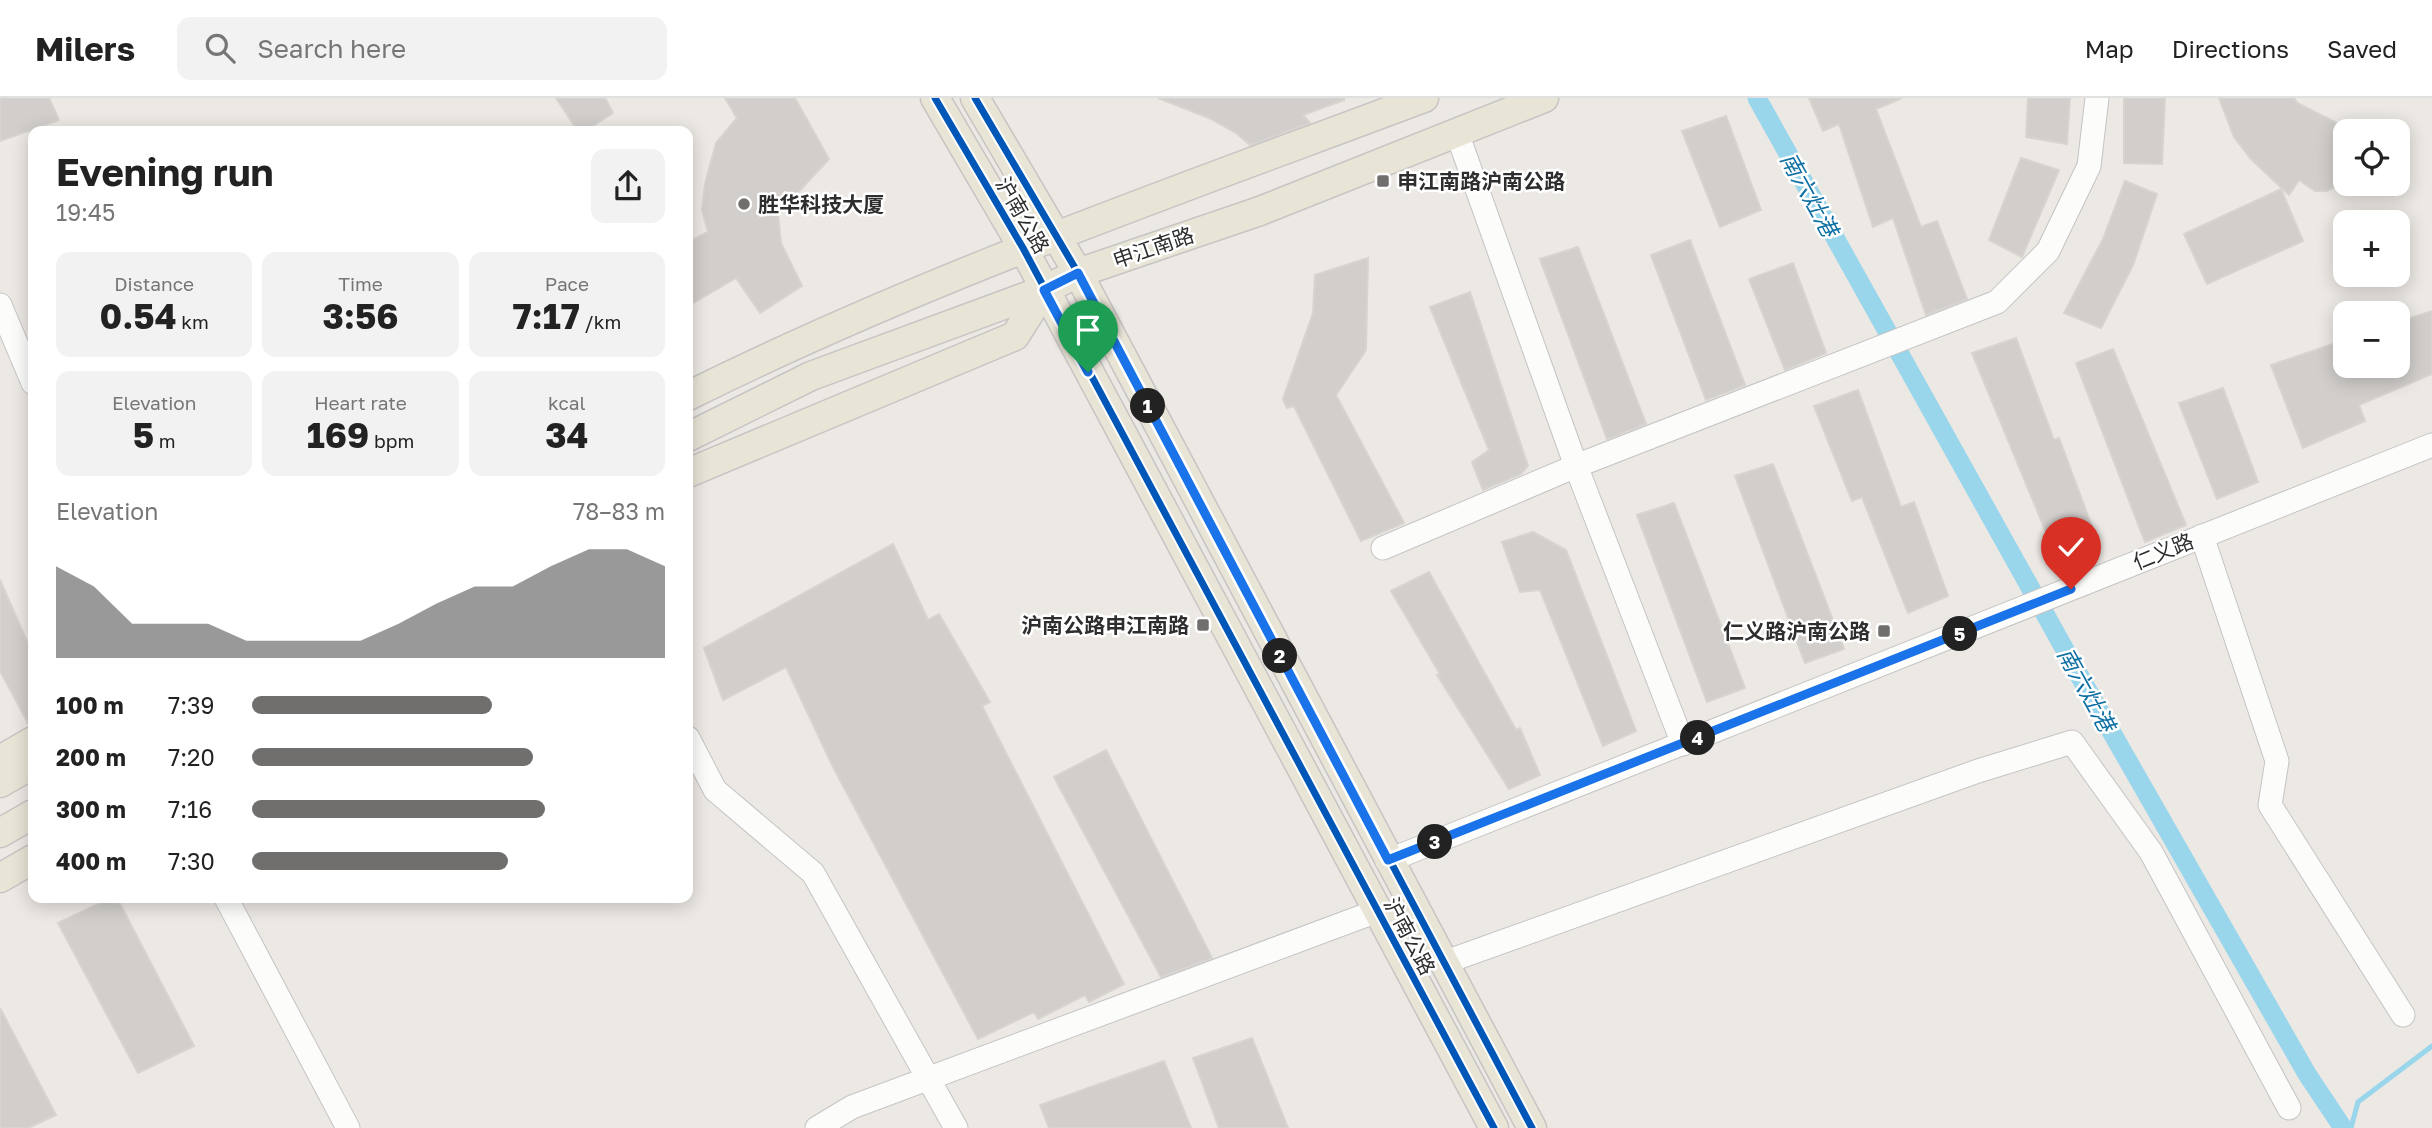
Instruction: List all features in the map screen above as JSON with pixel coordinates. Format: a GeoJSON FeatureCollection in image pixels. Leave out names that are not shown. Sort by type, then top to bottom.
{"type":"FeatureCollection","features":[{"type":"Feature","properties":{"kind":"main road","name":"沪南公路"},"geometry":{"type":"LineString","coordinates":[[934,98],[1023,248],[1493,1128]]}},
{"type":"Feature","properties":{"kind":"main road","name":"沪南公路"},"geometry":{"type":"LineString","coordinates":[[975,98],[1078,273],[1532,1128]]}},
{"type":"Feature","properties":{"kind":"main road","name":"申江南路"},"geometry":{"type":"LineString","coordinates":[[693,394],[789,346],[1023,248],[1424,98]]}},
{"type":"Feature","properties":{"kind":"main road","name":"申江南路"},"geometry":{"type":"LineString","coordinates":[[693,435],[811,376],[1044,290],[1078,273],[1260,211],[1544,98]]}},
{"type":"Feature","properties":{"kind":"main road"},"geometry":{"type":"LineString","coordinates":[[693,471],[1015,336],[1044,290]]}},
{"type":"Feature","properties":{"kind":"main road"},"geometry":{"type":"LineString","coordinates":[[693,463],[747,446]]}},
{"type":"Feature","properties":{"kind":"main road"},"geometry":{"type":"LineString","coordinates":[[0,761],[28,744]]}},
{"type":"Feature","properties":{"kind":"main road"},"geometry":{"type":"LineString","coordinates":[[0,783],[28,767]]}},
{"type":"Feature","properties":{"kind":"main road"},"geometry":{"type":"LineString","coordinates":[[0,833],[28,817]]}},
{"type":"Feature","properties":{"kind":"main road"},"geometry":{"type":"LineString","coordinates":[[0,878],[28,862]]}},
{"type":"Feature","properties":{"kind":"street"},"geometry":{"type":"LineString","coordinates":[[1383,548],[1576,466],[1997,302],[2048,251],[2089,166],[2097,98]]}},
{"type":"Feature","properties":{"kind":"street"},"geometry":{"type":"LineString","coordinates":[[1457,133],[1576,466],[1683,744]]}},
{"type":"Feature","properties":{"kind":"street"},"geometry":{"type":"LineString","coordinates":[[0,305],[28,371]]}},
{"type":"Feature","properties":{"kind":"street","name":"仁义路"},"geometry":{"type":"LineString","coordinates":[[1388,860],[2432,444]]}},
{"type":"Feature","properties":{"kind":"street"},"geometry":{"type":"LineString","coordinates":[[2202,536],[2277,761],[2270,805],[2403,1015]]}},
{"type":"Feature","properties":{"kind":"street"},"geometry":{"type":"LineString","coordinates":[[1443,963],[1978,771],[2072,742],[2151,852],[2289,1108]]}},
{"type":"Feature","properties":{"kind":"street"},"geometry":{"type":"LineString","coordinates":[[693,748],[715,790],[813,873],[956,1128]]}},
{"type":"Feature","properties":{"kind":"street"},"geometry":{"type":"LineString","coordinates":[[229,903],[348,1128]]}},
{"type":"Feature","properties":{"kind":"street"},"geometry":{"type":"LineString","coordinates":[[817,1128],[852,1107],[1377,911]]}},
{"type":"Feature","properties":{"kind":"building"},"geometry":{"type":"Polygon","coordinates":[[[0,98],[49,98],[59,120],[42,126],[28,126],[28,131],[0,141],[0,98]]]}},
{"type":"Feature","properties":{"kind":"building"},"geometry":{"type":"Polygon","coordinates":[[[556,98],[605,98],[613,113],[593,126],[575,126],[556,98]]]}},
{"type":"Feature","properties":{"kind":"building","name":"胜华科技大厦"},"geometry":{"type":"Polygon","coordinates":[[[725,98],[795,98],[829,159],[778,214],[781,243],[802,286],[760,313],[736,278],[693,303],[693,240],[708,232],[702,210],[705,184],[716,143],[737,118],[725,98]]]}},
{"type":"Feature","properties":{"kind":"building"},"geometry":{"type":"Polygon","coordinates":[[[1158,98],[1344,100],[1303,115],[1310,123],[1250,145],[1236,133],[1209,118],[1158,98]]]}},
{"type":"Feature","properties":{"kind":"building"},"geometry":{"type":"Polygon","coordinates":[[[1809,98],[1902,98],[1876,109],[1921,227],[1937,221],[1967,299],[1926,315],[1893,218],[1873,227],[1839,124],[1823,131],[1809,98]]]}},
{"type":"Feature","properties":{"kind":"building"},"geometry":{"type":"Polygon","coordinates":[[[2028,98],[2070,98],[2067,144],[2026,137],[2028,98]]]}},
{"type":"Feature","properties":{"kind":"building"},"geometry":{"type":"Polygon","coordinates":[[[2124,98],[2165,98],[2162,164],[2124,163],[2124,98]]]}},
{"type":"Feature","properties":{"kind":"building"},"geometry":{"type":"Polygon","coordinates":[[[2219,98],[2294,98],[2297,103],[2333,121],[2333,188],[2315,191],[2299,180],[2289,195],[2251,159],[2234,137],[2219,98]]]}},
{"type":"Feature","properties":{"kind":"building"},"geometry":{"type":"Polygon","coordinates":[[[1726,116],[1761,210],[1720,227],[1682,131],[1726,116]]]}},
{"type":"Feature","properties":{"kind":"building"},"geometry":{"type":"Polygon","coordinates":[[[2021,158],[2059,170],[2022,257],[1989,240],[2021,158]]]}},
{"type":"Feature","properties":{"kind":"building"},"geometry":{"type":"Polygon","coordinates":[[[2125,181],[2157,194],[2133,265],[2101,328],[2064,313],[2103,239],[2125,181]]]}},
{"type":"Feature","properties":{"kind":"building"},"geometry":{"type":"Polygon","coordinates":[[[2281,189],[2303,241],[2207,284],[2184,234],[2281,189]]]}},
{"type":"Feature","properties":{"kind":"building"},"geometry":{"type":"Polygon","coordinates":[[[1690,240],[1745,385],[1706,400],[1651,255],[1690,240]]]}},
{"type":"Feature","properties":{"kind":"building"},"geometry":{"type":"Polygon","coordinates":[[[1578,247],[1646,424],[1607,439],[1540,259],[1578,247]]]}},
{"type":"Feature","properties":{"kind":"building"},"geometry":{"type":"Polygon","coordinates":[[[1368,258],[1366,350],[1336,395],[1404,523],[1361,541],[1294,406],[1287,408],[1283,399],[1313,313],[1315,275],[1368,258]]]}},
{"type":"Feature","properties":{"kind":"building"},"geometry":{"type":"Polygon","coordinates":[[[1793,263],[1826,353],[1785,370],[1749,279],[1793,263]]]}},
{"type":"Feature","properties":{"kind":"building"},"geometry":{"type":"Polygon","coordinates":[[[1470,292],[1528,466],[1521,474],[1483,490],[1472,462],[1489,450],[1430,307],[1470,292]]]}},
{"type":"Feature","properties":{"kind":"building"},"geometry":{"type":"Polygon","coordinates":[[[2432,311],[2432,374],[2359,405],[2365,421],[2303,448],[2271,365],[2333,344],[2333,378],[2410,378],[2410,318],[2432,311]]]}},
{"type":"Feature","properties":{"kind":"building"},"geometry":{"type":"Polygon","coordinates":[[[2016,338],[2054,440],[2059,438],[2094,532],[2053,549],[1972,353],[2016,338]]]}},
{"type":"Feature","properties":{"kind":"building"},"geometry":{"type":"Polygon","coordinates":[[[2113,349],[2186,525],[2145,542],[2076,363],[2113,349]]]}},
{"type":"Feature","properties":{"kind":"building"},"geometry":{"type":"Polygon","coordinates":[[[2223,388],[2258,482],[2217,499],[2179,403],[2223,388]]]}},
{"type":"Feature","properties":{"kind":"building"},"geometry":{"type":"Polygon","coordinates":[[[1858,390],[1901,507],[1914,502],[1948,596],[1908,613],[1862,497],[1852,501],[1814,406],[1858,390]]]}},
{"type":"Feature","properties":{"kind":"building"},"geometry":{"type":"Polygon","coordinates":[[[1773,464],[1844,649],[1805,663],[1735,476],[1773,464]]]}},
{"type":"Feature","properties":{"kind":"building"},"geometry":{"type":"Polygon","coordinates":[[[1674,503],[1745,688],[1707,702],[1637,515],[1674,503]]]}},
{"type":"Feature","properties":{"kind":"building"},"geometry":{"type":"Polygon","coordinates":[[[1533,532],[1566,550],[1636,731],[1603,746],[1540,590],[1520,592],[1502,542],[1533,532]]]}},
{"type":"Feature","properties":{"kind":"building"},"geometry":{"type":"Polygon","coordinates":[[[893,544],[928,620],[939,614],[990,702],[982,706],[1124,984],[1089,1002],[1085,995],[1038,1019],[1034,1012],[978,1039],[832,765],[786,667],[723,700],[704,648],[893,544]]]}},
{"type":"Feature","properties":{"kind":"building"},"geometry":{"type":"Polygon","coordinates":[[[1429,572],[1516,730],[1520,728],[1540,775],[1509,789],[1437,675],[1440,674],[1391,591],[1429,572]]]}},
{"type":"Feature","properties":{"kind":"building"},"geometry":{"type":"Polygon","coordinates":[[[0,580],[28,644],[28,723],[0,671],[0,580]]]}},
{"type":"Feature","properties":{"kind":"building"},"geometry":{"type":"Polygon","coordinates":[[[1106,750],[1212,958],[1161,977],[1054,777],[1106,750]]]}},
{"type":"Feature","properties":{"kind":"building"},"geometry":{"type":"Polygon","coordinates":[[[100,903],[120,903],[194,1046],[138,1073],[58,923],[100,903]]]}},
{"type":"Feature","properties":{"kind":"building"},"geometry":{"type":"Polygon","coordinates":[[[0,1008],[56,1115],[28,1128],[0,1128],[0,1008]]]}},
{"type":"Feature","properties":{"kind":"building"},"geometry":{"type":"Polygon","coordinates":[[[1252,1038],[1288,1128],[1219,1128],[1193,1058],[1252,1038]]]}},
{"type":"Feature","properties":{"kind":"building"},"geometry":{"type":"Polygon","coordinates":[[[1164,1061],[1191,1128],[1049,1128],[1040,1105],[1164,1061]]]}},
{"type":"Feature","properties":{"kind":"waterway","name":"南六灶港"},"geometry":{"type":"LineString","coordinates":[[1757,98],[2084,684],[2307,1074],[2343,1128]]}},
{"type":"Feature","properties":{"kind":"waterway"},"geometry":{"type":"LineString","coordinates":[[2351,1128],[2358,1102],[2432,1046]]}},
{"type":"Feature","properties":{"kind":"cycle path"},"geometry":{"type":"LineString","coordinates":[[935,98],[1023,248],[1494,1128]]}},
{"type":"Feature","properties":{"kind":"cycle path"},"geometry":{"type":"LineString","coordinates":[[975,98],[1078,273],[1532,1128]]}},
{"type":"Feature","properties":{"kind":"place","name":"申江南路沪南公路"},"geometry":{"type":"Point","coordinates":[1383,181]}},
{"type":"Feature","properties":{"kind":"place","name":"胜华科技大厦"},"geometry":{"type":"Point","coordinates":[744,204]}},
{"type":"Feature","properties":{"kind":"place","name":"沪南公路申江南路"},"geometry":{"type":"Point","coordinates":[1203,625]}},
{"type":"Feature","properties":{"kind":"place","name":"仁义路沪南公路"},"geometry":{"type":"Point","coordinates":[1884,631]}},
{"type":"Feature","properties":{"kind":"route"},"geometry":{"type":"LineString","coordinates":[[1088,372],[1044,290],[1078,273],[1388,860],[2071,589]]}}]}
